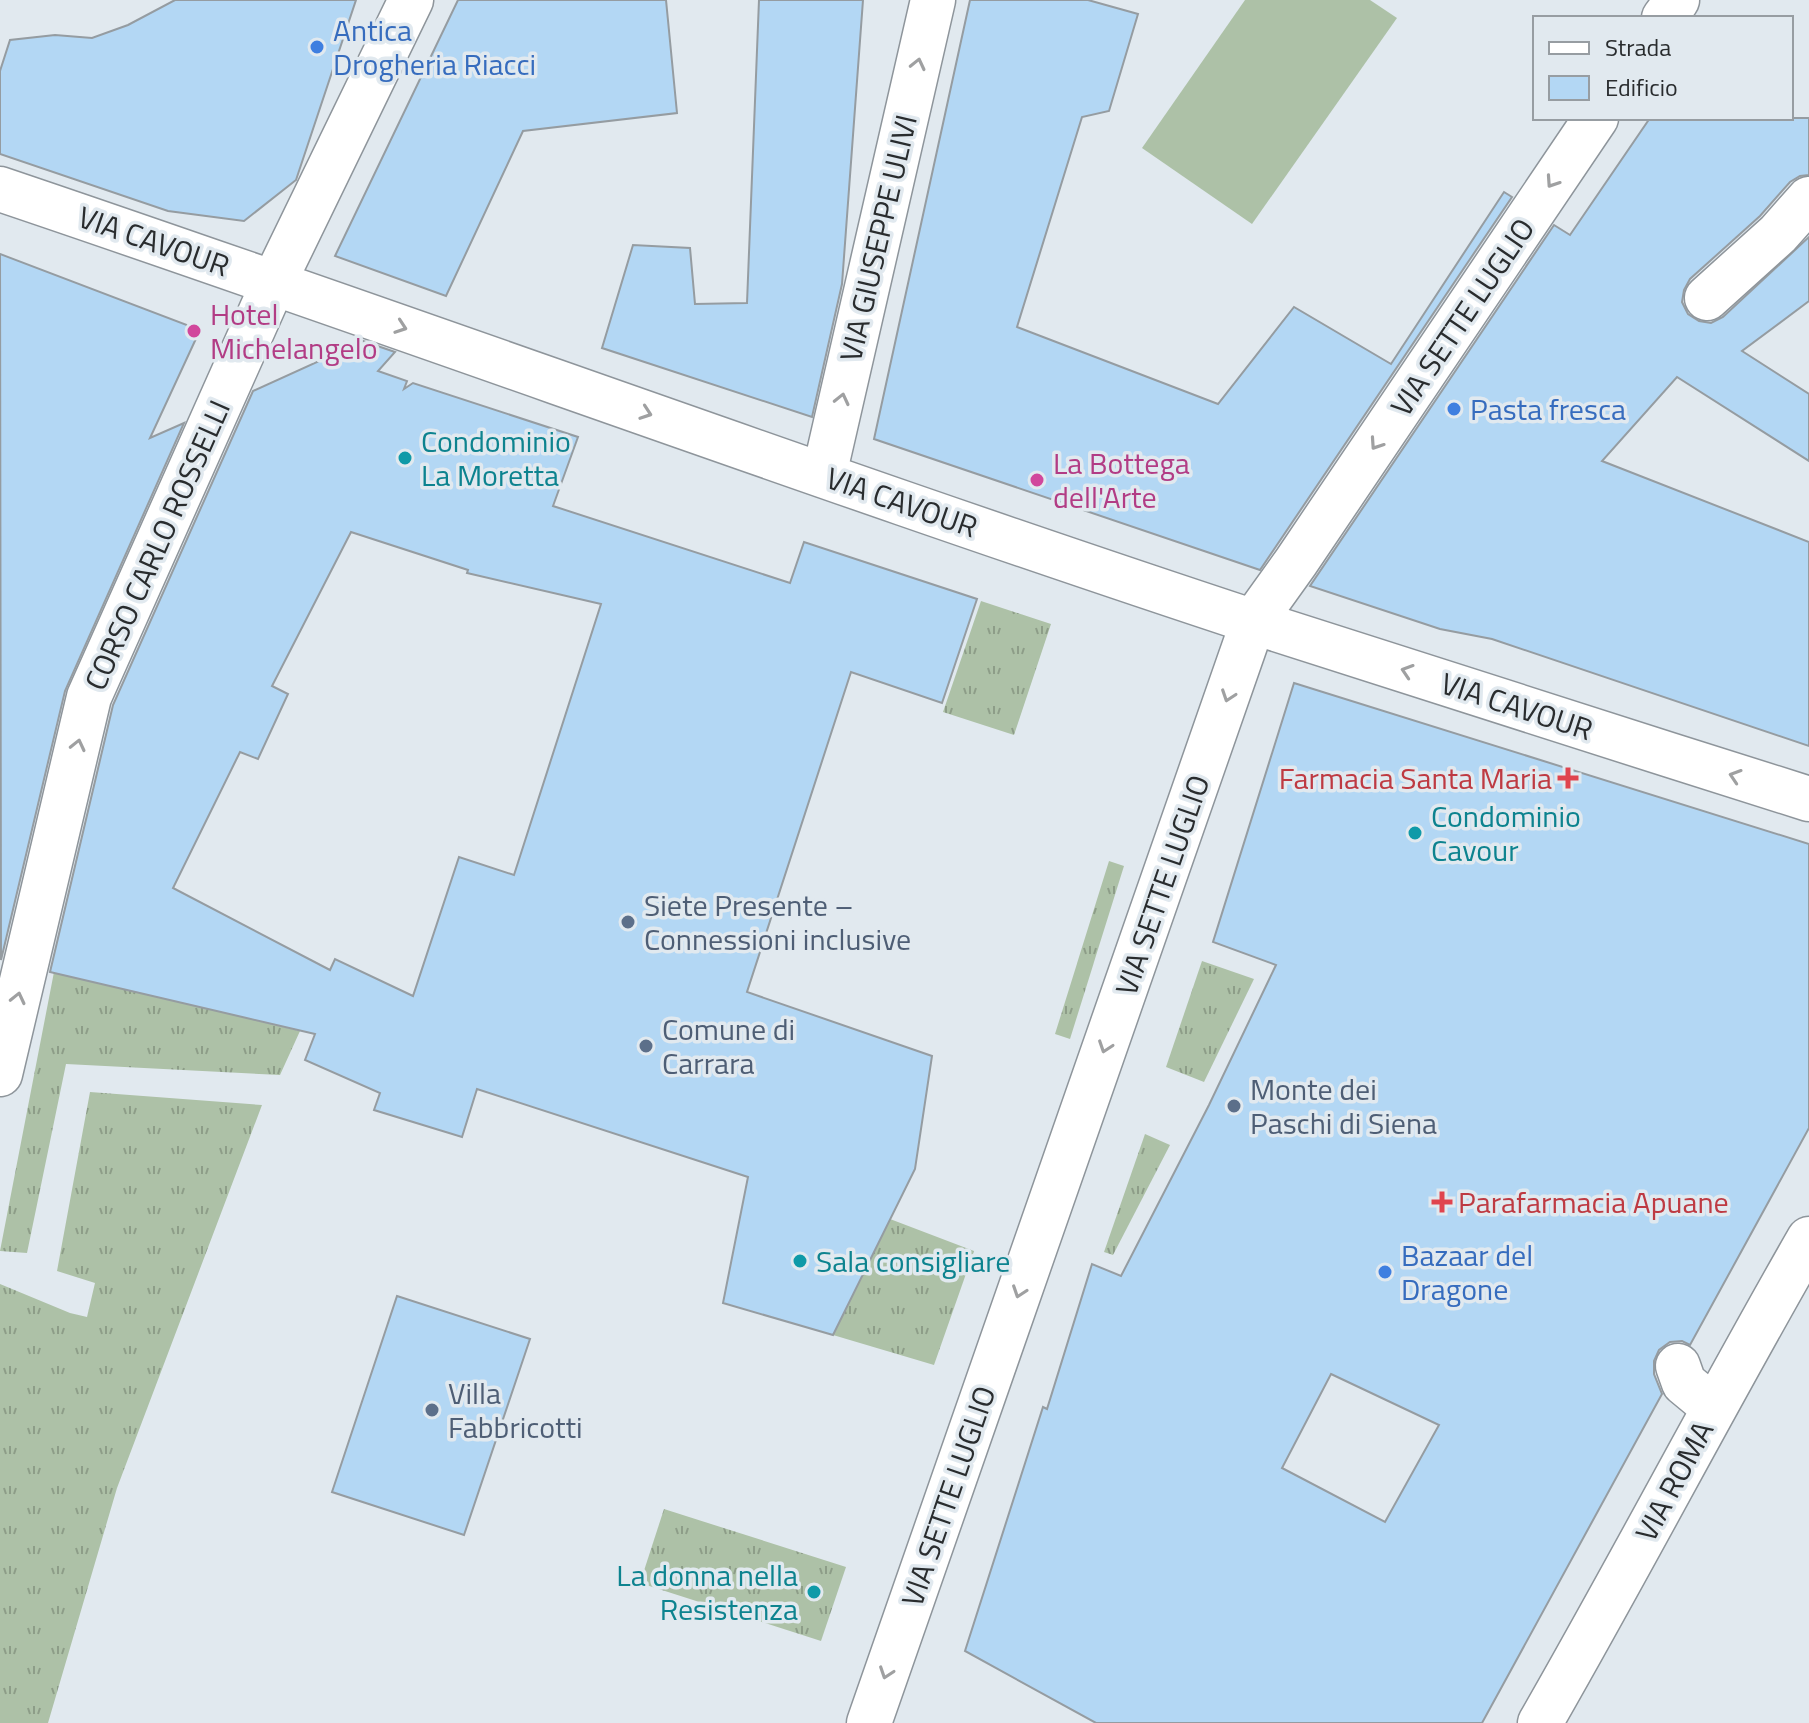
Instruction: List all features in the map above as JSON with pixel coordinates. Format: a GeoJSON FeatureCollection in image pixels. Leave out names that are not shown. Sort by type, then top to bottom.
{"type":"FeatureCollection","features":[{"type":"Feature","properties":{"kind":"street","name":"CORSO CARLO ROSSELLI"},"geometry":{"type":"LineString","coordinates":[[0,1074],[89,697],[274,282],[411,0]]}},
{"type":"Feature","properties":{"kind":"street","name":"VIA GIUSEPPE ULIVI"},"geometry":{"type":"LineString","coordinates":[[824,475],[933,0]]}},
{"type":"Feature","properties":{"kind":"street","name":"VIA SETTE LUGLIO"},"geometry":{"type":"LineString","coordinates":[[869,1723],[1253,622],[1595,120]]}},
{"type":"Feature","properties":{"kind":"street","name":"VIA CAVOUR"},"geometry":{"type":"LineString","coordinates":[[0,189],[1253,622],[1809,799]]}},
{"type":"Feature","properties":{"kind":"street"},"geometry":{"type":"LineString","coordinates":[[1707,298],[1778,234],[1809,199]]}},
{"type":"Feature","properties":{"kind":"street","name":"VIA ROMA"},"geometry":{"type":"LineString","coordinates":[[1540,1723],[1809,1239]]}},
{"type":"Feature","properties":{"kind":"street"},"geometry":{"type":"LineString","coordinates":[[1678,1366],[1684,1383],[1713,1407]]}},
{"type":"Feature","properties":{"kind":"green space"},"geometry":{"type":"Polygon","coordinates":[[[1245,0],[1370,0],[1397,18],[1252,224],[1142,148],[1245,0]]]}},
{"type":"Feature","properties":{"kind":"green space"},"geometry":{"type":"Polygon","coordinates":[[[981,601],[1051,624],[1014,735],[943,712],[981,601]]]}},
{"type":"Feature","properties":{"kind":"green space"},"geometry":{"type":"Polygon","coordinates":[[[1109,861],[1124,866],[1070,1039],[1055,1034],[1109,861]]]}},
{"type":"Feature","properties":{"kind":"green space"},"geometry":{"type":"Polygon","coordinates":[[[1202,961],[1254,979],[1204,1082],[1166,1067],[1202,961]]]}},
{"type":"Feature","properties":{"kind":"green space"},"geometry":{"type":"Polygon","coordinates":[[[54,972],[300,1031],[280,1075],[66,1064],[27,1253],[0,1251],[54,972]]]}},
{"type":"Feature","properties":{"kind":"green space"},"geometry":{"type":"Polygon","coordinates":[[[90,1092],[262,1105],[117,1488],[48,1723],[0,1723],[0,1284],[87,1317],[95,1283],[57,1271],[90,1092]]]}},
{"type":"Feature","properties":{"kind":"green space"},"geometry":{"type":"Polygon","coordinates":[[[1145,1134],[1170,1145],[1113,1255],[1104,1252],[1145,1134]]]}},
{"type":"Feature","properties":{"kind":"green space"},"geometry":{"type":"Polygon","coordinates":[[[890,1219],[974,1251],[934,1365],[833,1335],[890,1219]]]}},
{"type":"Feature","properties":{"kind":"green space"},"geometry":{"type":"Polygon","coordinates":[[[664,1509],[846,1567],[821,1641],[640,1583],[664,1509]]]}},
{"type":"Feature","properties":{"kind":"building"},"geometry":{"type":"Polygon","coordinates":[[[175,0],[356,0],[296,180],[244,221],[168,211],[0,154],[0,71],[10,40],[55,35],[92,38],[128,25],[175,0]]]}},
{"type":"Feature","properties":{"kind":"building"},"geometry":{"type":"Polygon","coordinates":[[[458,0],[666,0],[677,113],[523,131],[446,296],[335,256],[458,0]]]}},
{"type":"Feature","properties":{"kind":"building"},"geometry":{"type":"Polygon","coordinates":[[[759,0],[863,0],[842,284],[812,417],[602,348],[633,245],[690,248],[695,304],[747,303],[759,0]]]}},
{"type":"Feature","properties":{"kind":"building"},"geometry":{"type":"Polygon","coordinates":[[[970,0],[1088,0],[1138,14],[1109,111],[1082,117],[1017,327],[1218,404],[1294,307],[1391,364],[1504,192],[1512,197],[1260,570],[874,439],[970,0]]]}},
{"type":"Feature","properties":{"kind":"building"},"geometry":{"type":"Polygon","coordinates":[[[1809,118],[1809,175],[1790,182],[1760,216],[1690,279],[1682,302],[1688,314],[1699,321],[1711,323],[1723,317],[1809,237],[1809,301],[1742,351],[1809,394],[1809,461],[1677,377],[1602,461],[1809,542],[1809,746],[1492,639],[1440,629],[1310,586],[1554,225],[1570,235],[1649,120],[1809,118]]]}},
{"type":"Feature","properties":{"kind":"building"},"geometry":{"type":"Polygon","coordinates":[[[0,254],[200,330],[150,438],[184,423],[65,691],[1,960],[0,254]]]}},
{"type":"Feature","properties":{"kind":"building"},"geometry":{"type":"Polygon","coordinates":[[[363,341],[395,352],[378,371],[407,381],[404,389],[413,383],[578,437],[553,506],[790,583],[804,542],[977,599],[942,703],[851,672],[747,992],[932,1056],[915,1169],[833,1335],[723,1303],[748,1177],[477,1089],[462,1137],[374,1110],[380,1093],[305,1060],[315,1034],[50,972],[113,705],[253,391],[363,341]],[[351,532],[272,686],[288,694],[258,759],[240,752],[173,888],[330,970],[335,959],[413,996],[459,857],[514,875],[601,604],[467,573],[468,570],[351,532]]]}},
{"type":"Feature","properties":{"kind":"building"},"geometry":{"type":"Polygon","coordinates":[[[1294,683],[1809,844],[1809,1128],[1690,1345],[1682,1341],[1670,1342],[1659,1350],[1654,1361],[1654,1374],[1662,1394],[1482,1723],[1096,1723],[965,1651],[1043,1407],[1047,1409],[1092,1264],[1121,1276],[1209,1105],[1276,965],[1213,942],[1294,683]],[[1331,1374],[1282,1468],[1385,1522],[1439,1425],[1331,1374]]]}},
{"type":"Feature","properties":{"kind":"building","name":"Villa Fabbricotti"},"geometry":{"type":"Polygon","coordinates":[[[397,1296],[530,1339],[464,1535],[332,1492],[397,1296]]]}},
{"type":"Feature","properties":{"kind":"place","name":"Antica Drogheria Riacci"},"geometry":{"type":"Point","coordinates":[317,47]}},
{"type":"Feature","properties":{"kind":"place","name":"Hotel Michelangelo"},"geometry":{"type":"Point","coordinates":[194,331]}},
{"type":"Feature","properties":{"kind":"place","name":"Pasta fresca"},"geometry":{"type":"Point","coordinates":[1454,409]}},
{"type":"Feature","properties":{"kind":"place","name":"Condominio La Moretta"},"geometry":{"type":"Point","coordinates":[405,458]}},
{"type":"Feature","properties":{"kind":"place","name":"La Bottega dell'Arte"},"geometry":{"type":"Point","coordinates":[1037,480]}},
{"type":"Feature","properties":{"kind":"place","name":"Farmacia Santa Maria"},"geometry":{"type":"Point","coordinates":[1568,778]}},
{"type":"Feature","properties":{"kind":"place","name":"Condominio Cavour"},"geometry":{"type":"Point","coordinates":[1415,833]}},
{"type":"Feature","properties":{"kind":"place","name":"Siete Presente – Connessioni inclusive"},"geometry":{"type":"Point","coordinates":[628,922]}},
{"type":"Feature","properties":{"kind":"place","name":"Comune di Carrara"},"geometry":{"type":"Point","coordinates":[646,1046]}},
{"type":"Feature","properties":{"kind":"place","name":"Monte dei Paschi di Siena"},"geometry":{"type":"Point","coordinates":[1234,1106]}},
{"type":"Feature","properties":{"kind":"place","name":"Parafarmacia Apuane"},"geometry":{"type":"Point","coordinates":[1442,1202]}},
{"type":"Feature","properties":{"kind":"place","name":"Sala consigliare"},"geometry":{"type":"Point","coordinates":[800,1261]}},
{"type":"Feature","properties":{"kind":"place","name":"Bazaar del Dragone"},"geometry":{"type":"Point","coordinates":[1385,1272]}},
{"type":"Feature","properties":{"kind":"place","name":"Villa Fabbricotti"},"geometry":{"type":"Point","coordinates":[432,1410]}},
{"type":"Feature","properties":{"kind":"place","name":"La donna nella Resistenza"},"geometry":{"type":"Point","coordinates":[814,1592]}}]}
